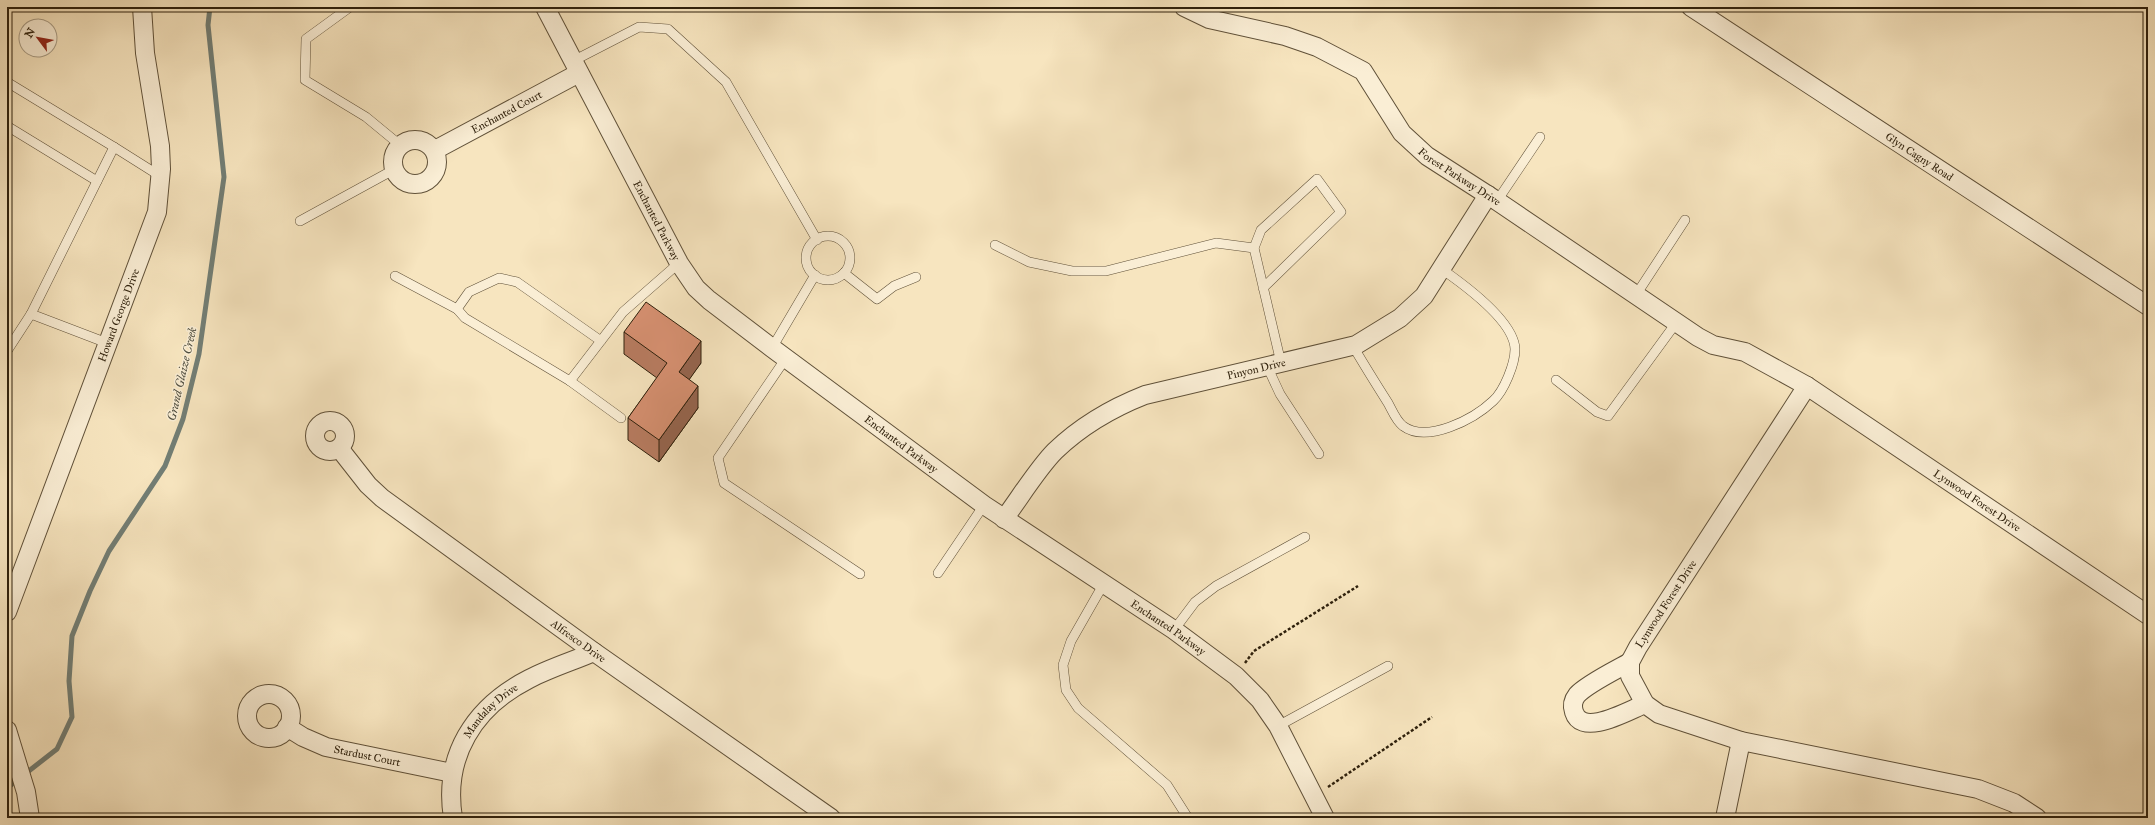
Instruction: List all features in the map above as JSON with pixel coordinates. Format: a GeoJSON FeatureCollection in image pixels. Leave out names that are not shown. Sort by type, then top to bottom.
{"type":"FeatureCollection","features":[{"type":"Feature","properties":{"kind":"street","name":"Howard George Drive"},"geometry":{"type":"LineString","coordinates":[[7,612],[157,212],[160,176],[160,146],[145,53],[142,7]]}},
{"type":"Feature","properties":{"kind":"street","name":"Enchanted Parkway"},"geometry":{"type":"LineString","coordinates":[[545,7],[678,263],[696,288],[709,300],[779,353],[984,505],[1103,585],[1174,630],[1236,676],[1260,700],[1278,726],[1325,818]]}},
{"type":"Feature","properties":{"kind":"street","name":"Forest Parkway Drive"},"geometry":{"type":"LineString","coordinates":[[1184,7],[1209,19],[1285,36],[1317,47],[1363,71],[1402,133],[1427,156],[1493,198],[1676,323],[1713,345],[1745,352]]}},
{"type":"Feature","properties":{"kind":"street","name":"Glyn Cagny Road"},"geometry":{"type":"LineString","coordinates":[[1692,7],[2148,306]]}},
{"type":"Feature","properties":{"kind":"street","name":"Enchanted Court"},"geometry":{"type":"LineString","coordinates":[[435,150],[576,67]]}},
{"type":"Feature","properties":{"kind":"street"},"geometry":{"type":"LineString","coordinates":[[416,139],[423,140],[435,150],[438,165],[435,173],[423,183],[411,184],[403,181],[398,176],[393,158],[400,145],[416,139]]}},
{"type":"Feature","properties":{"kind":"street","name":"Pinyon Drive"},"geometry":{"type":"LineString","coordinates":[[1004,519],[1054,452],[1078,431],[1120,405],[1145,395],[1353,346],[1400,318],[1424,296],[1493,198]]}},
{"type":"Feature","properties":{"kind":"street","name":"Lynwood Forest Drive"},"geometry":{"type":"LineString","coordinates":[[1745,352],[1807,386],[2148,615]]}},
{"type":"Feature","properties":{"kind":"street","name":"Lynwood Forest Drive"},"geometry":{"type":"LineString","coordinates":[[1645,704],[1591,724],[1580,721],[1573,711],[1573,705],[1578,694],[1630,662],[1638,647],[1807,386]]}},
{"type":"Feature","properties":{"kind":"street","name":"Alfresco Drive"},"geometry":{"type":"LineString","coordinates":[[339,448],[368,486],[382,498],[594,652],[831,818]]}},
{"type":"Feature","properties":{"kind":"street","name":"Mandalay Drive"},"geometry":{"type":"LineString","coordinates":[[453,818],[450,794],[452,773],[462,743],[482,714],[503,696],[530,678],[594,652]]}},
{"type":"Feature","properties":{"kind":"street"},"geometry":{"type":"LineString","coordinates":[[1630,662],[1630,676],[1645,704],[1659,714],[1741,741],[1978,788],[2014,803],[2037,818]]}},
{"type":"Feature","properties":{"kind":"street","name":"Stardust Court"},"geometry":{"type":"LineString","coordinates":[[288,727],[303,737],[326,747],[452,773]]}},
{"type":"Feature","properties":{"kind":"street"},"geometry":{"type":"LineString","coordinates":[[9,734],[26,792],[30,818]]}},
{"type":"Feature","properties":{"kind":"street"},"geometry":{"type":"LineString","coordinates":[[1726,818],[1741,741]]}},
{"type":"Feature","properties":{"kind":"lane"},"geometry":{"type":"LineString","coordinates":[[350,7],[306,39],[306,80],[366,117],[400,145]]}},
{"type":"Feature","properties":{"kind":"lane"},"geometry":{"type":"LineString","coordinates":[[576,67],[639,27],[668,29],[726,82],[817,240]]}},
{"type":"Feature","properties":{"kind":"lane"},"geometry":{"type":"LineString","coordinates":[[7,82],[160,176]]}},
{"type":"Feature","properties":{"kind":"lane"},"geometry":{"type":"LineString","coordinates":[[7,126],[97,181]]}},
{"type":"Feature","properties":{"kind":"lane"},"geometry":{"type":"LineString","coordinates":[[1493,198],[1540,137]]}},
{"type":"Feature","properties":{"kind":"lane"},"geometry":{"type":"LineString","coordinates":[[7,351],[31,314],[114,147]]}},
{"type":"Feature","properties":{"kind":"lane"},"geometry":{"type":"LineString","coordinates":[[300,220],[395,169]]}},
{"type":"Feature","properties":{"kind":"lane"},"geometry":{"type":"LineString","coordinates":[[1264,288],[1341,212],[1317,179],[1261,230],[1254,248],[1264,288],[1274,365],[1280,394],[1319,454]]}},
{"type":"Feature","properties":{"kind":"lane"},"geometry":{"type":"LineString","coordinates":[[1636,295],[1685,220]]}},
{"type":"Feature","properties":{"kind":"lane"},"geometry":{"type":"LineString","coordinates":[[832,236],[844,242],[848,248],[850,261],[844,273],[832,279],[826,279],[815,275],[809,268],[807,254],[809,248],[817,240],[832,236]]}},
{"type":"Feature","properties":{"kind":"lane"},"geometry":{"type":"LineString","coordinates":[[995,245],[1029,262],[1072,272],[1106,271],[1216,243],[1254,248]]}},
{"type":"Feature","properties":{"kind":"lane"},"geometry":{"type":"LineString","coordinates":[[570,382],[623,312],[678,263]]}},
{"type":"Feature","properties":{"kind":"lane"},"geometry":{"type":"LineString","coordinates":[[1353,346],[1402,426],[1417,433],[1451,428],[1493,401],[1503,390],[1510,371],[1515,348],[1509,333],[1494,311],[1466,286],[1442,270]]}},
{"type":"Feature","properties":{"kind":"lane"},"geometry":{"type":"LineString","coordinates":[[844,273],[877,299],[894,286],[916,277]]}},
{"type":"Feature","properties":{"kind":"lane"},"geometry":{"type":"LineString","coordinates":[[815,275],[779,353],[718,458],[724,483],[860,574]]}},
{"type":"Feature","properties":{"kind":"lane"},"geometry":{"type":"LineString","coordinates":[[395,276],[457,308],[465,318],[570,382],[622,418]]}},
{"type":"Feature","properties":{"kind":"lane"},"geometry":{"type":"LineString","coordinates":[[457,308],[469,292],[499,278],[517,282],[601,341]]}},
{"type":"Feature","properties":{"kind":"lane"},"geometry":{"type":"LineString","coordinates":[[31,314],[107,343]]}},
{"type":"Feature","properties":{"kind":"lane"},"geometry":{"type":"LineString","coordinates":[[1556,380],[1597,412],[1608,416],[1676,323]]}},
{"type":"Feature","properties":{"kind":"lane"},"geometry":{"type":"LineString","coordinates":[[938,573],[984,505]]}},
{"type":"Feature","properties":{"kind":"lane"},"geometry":{"type":"LineString","coordinates":[[1174,630],[1195,602],[1216,586],[1305,537]]}},
{"type":"Feature","properties":{"kind":"lane"},"geometry":{"type":"LineString","coordinates":[[1103,585],[1071,641],[1063,665],[1066,690],[1078,708],[1167,785],[1188,818]]}},
{"type":"Feature","properties":{"kind":"lane"},"geometry":{"type":"LineString","coordinates":[[1278,726],[1388,666]]}},
{"type":"Feature","properties":{"kind":"path"},"geometry":{"type":"LineString","coordinates":[[1236,676],[1254,651],[1358,586]]}},
{"type":"Feature","properties":{"kind":"path"},"geometry":{"type":"LineString","coordinates":[[1313,797],[1432,717]]}},
{"type":"Feature","properties":{"kind":"building"},"geometry":{"type":"Polygon","coordinates":[[[646,302],[701,341],[679,372],[698,386],[659,440],[628,418],[667,363],[624,332],[646,302]]]}},
{"type":"Feature","properties":{"kind":"waterway","name":"Grand Glaize Creek"},"geometry":{"type":"LineString","coordinates":[[7,788],[57,749],[72,717],[69,681],[72,636],[90,591],[109,551],[165,466],[183,419],[199,354],[224,177],[208,25],[210,7]]}}]}
